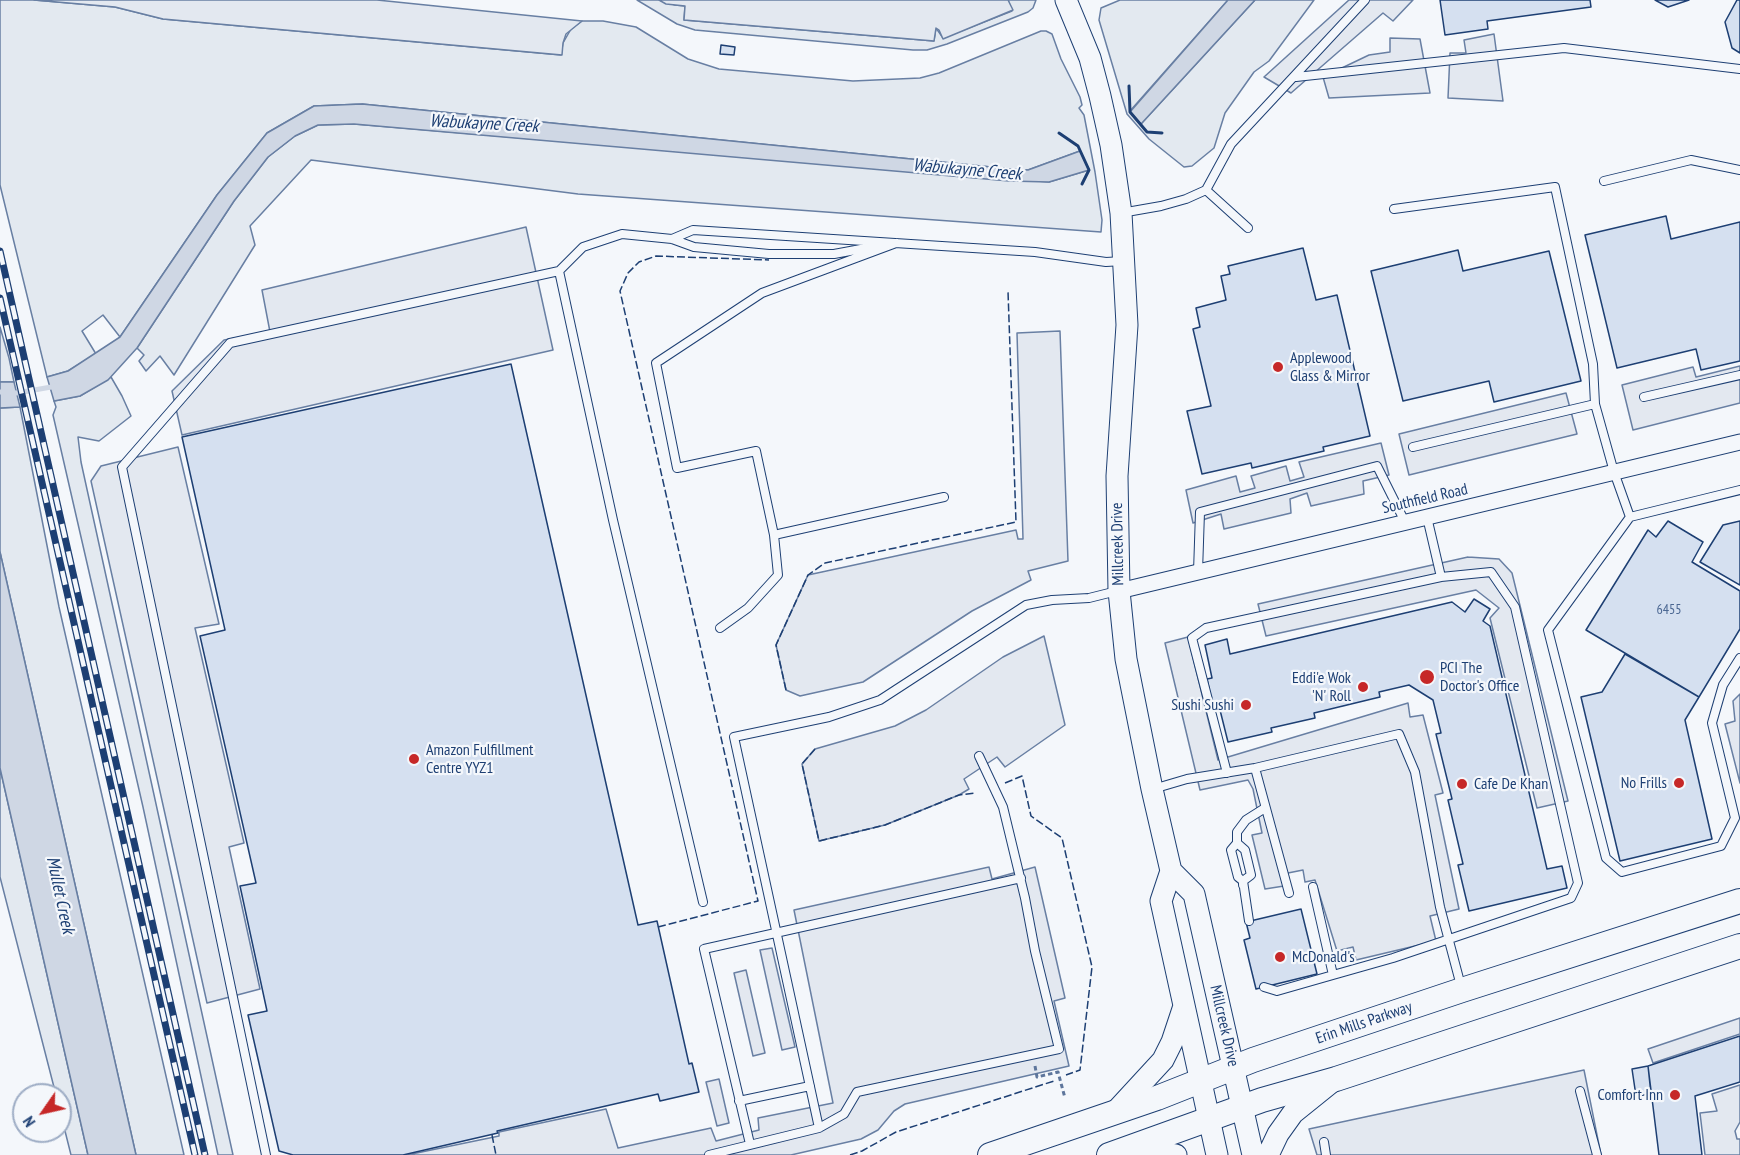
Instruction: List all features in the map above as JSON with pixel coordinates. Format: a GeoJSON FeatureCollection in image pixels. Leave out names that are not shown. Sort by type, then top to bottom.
{"type":"FeatureCollection","features":[{"type":"Feature","properties":{"kind":"main road","name":"Erin Mills Parkway"},"geometry":{"type":"LineString","coordinates":[[990,1155],[1233,1068],[1462,990],[1740,901]]}},
{"type":"Feature","properties":{"kind":"main road"},"geometry":{"type":"LineString","coordinates":[[1109,1155],[1242,1107],[1336,1079],[1740,946]]}},
{"type":"Feature","properties":{"kind":"street","name":"Millcreek Drive"},"geometry":{"type":"LineString","coordinates":[[1071,4],[1090,58],[1100,96],[1111,146],[1121,213],[1127,325],[1117,476],[1119,591],[1126,659],[1171,871],[1161,901],[1217,1155]]}},
{"type":"Feature","properties":{"kind":"street","name":"Southfield Road"},"geometry":{"type":"LineString","coordinates":[[1119,591],[1740,442]]}},
{"type":"Feature","properties":{"kind":"street","name":"Millcreek Drive"},"geometry":{"type":"LineString","coordinates":[[1171,871],[1194,894],[1253,1155]]}},
{"type":"Feature","properties":{"kind":"street"},"geometry":{"type":"LineString","coordinates":[[1116,1111],[1163,1060],[1172,1042],[1184,1005]]}},
{"type":"Feature","properties":{"kind":"street"},"geometry":{"type":"LineString","coordinates":[[1268,1155],[1278,1134],[1293,1113],[1336,1079]]}},
{"type":"Feature","properties":{"kind":"street"},"geometry":{"type":"LineString","coordinates":[[1132,1147],[1176,1155]]}},
{"type":"Feature","properties":{"kind":"lane"},"geometry":{"type":"LineString","coordinates":[[1121,213],[1161,206],[1206,190],[1231,144],[1296,77],[1365,0]]}},
{"type":"Feature","properties":{"kind":"lane"},"geometry":{"type":"LineString","coordinates":[[1296,77],[1564,48],[1740,69]]}},
{"type":"Feature","properties":{"kind":"lane"},"geometry":{"type":"LineString","coordinates":[[1604,181],[1690,160],[1740,170]]}},
{"type":"Feature","properties":{"kind":"lane"},"geometry":{"type":"LineString","coordinates":[[1394,209],[1555,187],[1593,364],[1594,404],[1630,517]]}},
{"type":"Feature","properties":{"kind":"lane"},"geometry":{"type":"LineString","coordinates":[[1206,190],[1248,228]]}},
{"type":"Feature","properties":{"kind":"lane"},"geometry":{"type":"LineString","coordinates":[[672,238],[693,230],[1035,252],[1106,262],[1125,261]]}},
{"type":"Feature","properties":{"kind":"lane"},"geometry":{"type":"LineString","coordinates":[[266,1155],[122,467],[230,343],[559,271],[583,247],[622,234],[672,238],[694,247],[769,255],[834,254],[896,243]]}},
{"type":"Feature","properties":{"kind":"lane"},"geometry":{"type":"LineString","coordinates":[[720,627],[748,608],[778,574],[774,535],[756,451],[677,468],[656,363],[762,293],[896,243]]}},
{"type":"Feature","properties":{"kind":"lane"},"geometry":{"type":"LineString","coordinates":[[559,271],[613,520],[703,902]]}},
{"type":"Feature","properties":{"kind":"lane"},"geometry":{"type":"LineString","coordinates":[[1644,397],[1740,375]]}},
{"type":"Feature","properties":{"kind":"lane"},"geometry":{"type":"LineString","coordinates":[[1413,447],[1594,404]]}},
{"type":"Feature","properties":{"kind":"lane"},"geometry":{"type":"LineString","coordinates":[[1198,572],[1200,512],[1377,466],[1405,522]]}},
{"type":"Feature","properties":{"kind":"lane"},"geometry":{"type":"LineString","coordinates":[[1740,490],[1630,517],[1548,630],[1606,858],[1622,872],[1721,846],[1737,817],[1712,723],[1723,685],[1740,658]]}},
{"type":"Feature","properties":{"kind":"lane"},"geometry":{"type":"LineString","coordinates":[[774,535],[945,497]]}},
{"type":"Feature","properties":{"kind":"lane"},"geometry":{"type":"LineString","coordinates":[[1427,517],[1441,578]]}},
{"type":"Feature","properties":{"kind":"lane"},"geometry":{"type":"LineString","coordinates":[[1227,773],[1192,638],[1206,628],[1441,578],[1491,572],[1515,607],[1578,883],[1571,898],[1333,975],[1277,991],[1264,987]]}},
{"type":"Feature","properties":{"kind":"lane"},"geometry":{"type":"LineString","coordinates":[[819,1128],[734,737],[829,717],[880,700],[1026,605],[1052,600],[1089,598],[1119,591]]}},
{"type":"Feature","properties":{"kind":"lane"},"geometry":{"type":"LineString","coordinates":[[1152,789],[1186,779],[1255,768],[1399,734],[1415,772],[1440,907],[1462,990]]}},
{"type":"Feature","properties":{"kind":"lane"},"geometry":{"type":"LineString","coordinates":[[709,1155],[819,1128],[844,1113],[857,1092],[1059,1049],[1003,807],[979,756]]}},
{"type":"Feature","properties":{"kind":"lane"},"geometry":{"type":"LineString","coordinates":[[1255,768],[1289,893]]}},
{"type":"Feature","properties":{"kind":"lane"},"geometry":{"type":"LineString","coordinates":[[1249,921],[1243,881],[1238,877],[1231,850],[1237,843],[1237,832],[1246,820],[1265,808]]}},
{"type":"Feature","properties":{"kind":"lane"},"geometry":{"type":"LineString","coordinates":[[1237,843],[1245,850],[1251,875],[1243,881]]}},
{"type":"Feature","properties":{"kind":"lane"},"geometry":{"type":"LineString","coordinates":[[750,1144],[704,949],[1021,878]]}},
{"type":"Feature","properties":{"kind":"lane"},"geometry":{"type":"LineString","coordinates":[[1313,887],[1333,975]]}},
{"type":"Feature","properties":{"kind":"lane"},"geometry":{"type":"LineString","coordinates":[[739,1101],[810,1086]]}},
{"type":"Feature","properties":{"kind":"lane"},"geometry":{"type":"LineString","coordinates":[[1581,1090],[1598,1155]]}},
{"type":"Feature","properties":{"kind":"lane"},"geometry":{"type":"LineString","coordinates":[[1324,1142],[1326,1155]]}},
{"type":"Feature","properties":{"kind":"path"},"geometry":{"type":"LineString","coordinates":[[1033,1054],[1037,1077],[1058,1072],[1065,1098]]}},
{"type":"Feature","properties":{"kind":"shaded area"},"geometry":{"type":"Polygon","coordinates":[[[0,0],[34,0],[115,7],[163,19],[561,55],[563,43],[571,29],[582,21],[603,21],[636,27],[688,59],[719,69],[853,81],[920,78],[939,73],[1041,31],[1046,31],[1052,34],[1061,59],[1080,97],[1082,105],[1079,108],[1084,115],[1095,172],[1102,220],[1101,232],[578,194],[311,160],[250,226],[255,245],[174,375],[160,356],[146,371],[139,361],[144,355],[137,348],[234,201],[268,157],[295,136],[318,125],[354,124],[1049,182],[1089,170],[1080,151],[1028,170],[362,104],[314,106],[267,133],[217,195],[120,337],[103,315],[82,331],[96,354],[68,371],[47,377],[0,185],[0,0]]]}},
{"type":"Feature","properties":{"kind":"shaded area"},"geometry":{"type":"Polygon","coordinates":[[[34,0],[377,0],[582,21],[566,34],[562,55],[163,19],[115,7],[34,0]]]}},
{"type":"Feature","properties":{"kind":"shaded area"},"geometry":{"type":"Polygon","coordinates":[[[637,0],[659,0],[685,6],[684,20],[934,41],[936,28],[943,38],[1012,11],[1008,0],[1036,0],[1033,8],[1028,12],[947,44],[927,50],[913,50],[695,30],[677,24],[637,0]]]}},
{"type":"Feature","properties":{"kind":"shaded area"},"geometry":{"type":"Polygon","coordinates":[[[659,0],[1008,0],[1013,10],[943,39],[936,28],[934,41],[684,20],[685,6],[666,4],[659,0]]]}},
{"type":"Feature","properties":{"kind":"shaded area"},"geometry":{"type":"Polygon","coordinates":[[[1120,0],[1228,0],[1130,111],[1141,124],[1255,0],[1314,0],[1269,61],[1254,72],[1225,113],[1214,148],[1192,166],[1184,167],[1149,139],[1127,114],[1099,20],[1101,8],[1120,0]]]}},
{"type":"Feature","properties":{"kind":"shaded area"},"geometry":{"type":"Polygon","coordinates":[[[1349,0],[1413,0],[1393,21],[1383,13],[1291,93],[1264,77],[1349,0]]]}},
{"type":"Feature","properties":{"kind":"shaded area"},"geometry":{"type":"Polygon","coordinates":[[[1494,34],[1503,101],[1448,98],[1450,53],[1466,53],[1464,40],[1494,34]]]}},
{"type":"Feature","properties":{"kind":"shaded area"},"geometry":{"type":"Polygon","coordinates":[[[1390,38],[1420,39],[1430,93],[1329,98],[1323,77],[1369,55],[1390,52],[1390,38]]]}},
{"type":"Feature","properties":{"kind":"shaded area"},"geometry":{"type":"Polygon","coordinates":[[[526,227],[553,350],[182,435],[172,391],[224,340],[270,332],[262,290],[526,227]]]}},
{"type":"Feature","properties":{"kind":"shaded area"},"geometry":{"type":"Polygon","coordinates":[[[0,327],[9,358],[14,382],[0,382],[0,327]]]}},
{"type":"Feature","properties":{"kind":"shaded area"},"geometry":{"type":"Polygon","coordinates":[[[1060,331],[1068,561],[1028,571],[1031,580],[972,611],[863,682],[800,696],[786,690],[776,645],[808,575],[1016,530],[1018,539],[1023,539],[1017,333],[1060,331]]]}},
{"type":"Feature","properties":{"kind":"shaded area"},"geometry":{"type":"Polygon","coordinates":[[[1740,366],[1740,403],[1633,430],[1622,385],[1693,367],[1696,377],[1740,366]]]}},
{"type":"Feature","properties":{"kind":"shaded area"},"geometry":{"type":"Polygon","coordinates":[[[111,377],[131,416],[99,441],[78,437],[81,462],[233,1155],[218,1155],[143,807],[53,415],[56,407],[54,401],[80,396],[111,377]]]}},
{"type":"Feature","properties":{"kind":"shaded area"},"geometry":{"type":"Polygon","coordinates":[[[1566,393],[1577,434],[1409,475],[1399,434],[1566,393]]]}},
{"type":"Feature","properties":{"kind":"shaded area"},"geometry":{"type":"Polygon","coordinates":[[[20,407],[59,607],[184,1155],[136,1155],[0,552],[0,408],[20,407]]]}},
{"type":"Feature","properties":{"kind":"shaded area"},"geometry":{"type":"Polygon","coordinates":[[[1381,443],[1389,475],[1363,481],[1364,494],[1311,506],[1307,493],[1290,499],[1291,513],[1224,529],[1221,514],[1193,523],[1186,490],[1236,476],[1240,492],[1255,488],[1251,476],[1286,466],[1290,481],[1304,477],[1299,462],[1381,443]]]}},
{"type":"Feature","properties":{"kind":"shaded area"},"geometry":{"type":"Polygon","coordinates":[[[178,447],[219,624],[195,628],[244,843],[229,847],[260,989],[207,1003],[91,481],[101,466],[178,447]]]}},
{"type":"Feature","properties":{"kind":"shaded area"},"geometry":{"type":"Polygon","coordinates":[[[1468,557],[1499,559],[1512,573],[1568,801],[1537,808],[1490,618],[1499,608],[1476,590],[1266,636],[1258,604],[1468,557]]]}},
{"type":"Feature","properties":{"kind":"shaded area"},"geometry":{"type":"Polygon","coordinates":[[[1044,636],[1065,725],[1005,767],[997,757],[964,779],[969,789],[959,795],[885,825],[819,841],[802,764],[815,749],[895,726],[926,710],[1003,657],[1044,636]]]}},
{"type":"Feature","properties":{"kind":"shaded area"},"geometry":{"type":"Polygon","coordinates":[[[1188,637],[1218,760],[1408,703],[1410,717],[1423,715],[1443,793],[1435,795],[1459,909],[1430,916],[1436,941],[1356,960],[1353,947],[1337,951],[1315,880],[1305,882],[1303,870],[1283,874],[1284,886],[1265,889],[1252,835],[1262,833],[1253,789],[1248,780],[1200,790],[1165,643],[1188,637]]]}},
{"type":"Feature","properties":{"kind":"shaded area"},"geometry":{"type":"Polygon","coordinates":[[[1740,694],[1740,783],[1725,724],[1735,721],[1733,701],[1740,694]]]}},
{"type":"Feature","properties":{"kind":"shaded area"},"geometry":{"type":"Polygon","coordinates":[[[0,768],[72,1083],[53,1083],[0,877],[0,768]]]}},
{"type":"Feature","properties":{"kind":"shaded area"},"geometry":{"type":"Polygon","coordinates":[[[989,867],[992,879],[1035,867],[1065,998],[1054,1001],[1069,1066],[905,1104],[894,1111],[878,1130],[861,1139],[791,1155],[407,1155],[499,1136],[499,1132],[606,1109],[618,1148],[711,1128],[716,1141],[759,1130],[758,1118],[833,1103],[794,910],[989,867]]]}},
{"type":"Feature","properties":{"kind":"shaded area"},"geometry":{"type":"Polygon","coordinates":[[[772,948],[795,1047],[782,1050],[760,950],[772,948]]]}},
{"type":"Feature","properties":{"kind":"shaded area"},"geometry":{"type":"Polygon","coordinates":[[[746,970],[765,1053],[753,1056],[734,973],[746,970]]]}},
{"type":"Feature","properties":{"kind":"shaded area"},"geometry":{"type":"Polygon","coordinates":[[[1740,1018],[1740,1034],[1653,1063],[1648,1049],[1740,1018]]]}},
{"type":"Feature","properties":{"kind":"shaded area"},"geometry":{"type":"Polygon","coordinates":[[[1584,1070],[1601,1155],[1317,1155],[1309,1129],[1584,1070]]]}},
{"type":"Feature","properties":{"kind":"shaded area"},"geometry":{"type":"Polygon","coordinates":[[[719,1079],[729,1123],[717,1126],[706,1082],[719,1079]]]}},
{"type":"Feature","properties":{"kind":"shaded area"},"geometry":{"type":"Polygon","coordinates":[[[72,1085],[88,1155],[71,1155],[68,1143],[72,1143],[72,1085]]]}},
{"type":"Feature","properties":{"kind":"shaded area"},"geometry":{"type":"Polygon","coordinates":[[[1740,1085],[1740,1122],[1735,1131],[1737,1139],[1740,1139],[1740,1155],[1705,1155],[1700,1113],[1717,1111],[1712,1094],[1740,1085]]]}},
{"type":"Feature","properties":{"kind":"water"},"geometry":{"type":"Polygon","coordinates":[[[1228,0],[1255,0],[1141,124],[1130,112],[1228,0]]]}},
{"type":"Feature","properties":{"kind":"water"},"geometry":{"type":"Polygon","coordinates":[[[362,104],[1011,169],[1028,170],[1080,151],[1089,170],[1049,182],[1009,181],[354,124],[318,125],[295,136],[268,157],[234,201],[137,348],[108,380],[80,396],[54,401],[47,377],[68,371],[120,337],[217,195],[267,133],[314,106],[362,104]]]}},
{"type":"Feature","properties":{"kind":"water"},"geometry":{"type":"Polygon","coordinates":[[[0,382],[14,382],[20,407],[0,408],[0,382]]]}},
{"type":"Feature","properties":{"kind":"water","name":"Mullet Creek"},"geometry":{"type":"Polygon","coordinates":[[[0,552],[136,1155],[88,1155],[0,768],[0,552]]]}},
{"type":"Feature","properties":{"kind":"building"},"geometry":{"type":"Polygon","coordinates":[[[1440,0],[1590,0],[1591,7],[1487,21],[1488,29],[1445,35],[1440,0]]]}},
{"type":"Feature","properties":{"kind":"building"},"geometry":{"type":"Polygon","coordinates":[[[1655,0],[1689,0],[1668,7],[1655,0]]]}},
{"type":"Feature","properties":{"kind":"building"},"geometry":{"type":"Polygon","coordinates":[[[1737,0],[1740,0],[1740,53],[1732,48],[1725,22],[1737,0]]]}},
{"type":"Feature","properties":{"kind":"building"},"geometry":{"type":"Polygon","coordinates":[[[721,45],[735,47],[734,55],[720,54],[721,45]]]}},
{"type":"Feature","properties":{"kind":"building"},"geometry":{"type":"Polygon","coordinates":[[[1666,216],[1671,239],[1740,222],[1740,361],[1701,370],[1696,349],[1617,368],[1585,235],[1666,216]]]}},
{"type":"Feature","properties":{"kind":"building","name":"Applewood Glass & Mirror"},"geometry":{"type":"Polygon","coordinates":[[[1303,248],[1316,300],[1337,295],[1370,436],[1323,447],[1324,451],[1252,468],[1251,463],[1202,474],[1187,411],[1211,406],[1193,329],[1200,327],[1196,308],[1226,300],[1221,276],[1230,274],[1228,266],[1303,248]]]}},
{"type":"Feature","properties":{"kind":"building"},"geometry":{"type":"Polygon","coordinates":[[[1458,250],[1463,271],[1549,251],[1581,381],[1494,402],[1489,381],[1403,401],[1371,271],[1458,250]]]}},
{"type":"Feature","properties":{"kind":"building","name":"Amazon Fulfillment Centre YYZ1"},"geometry":{"type":"Polygon","coordinates":[[[511,364],[638,925],[657,921],[689,1064],[692,1063],[699,1092],[660,1101],[658,1094],[403,1155],[293,1155],[279,1151],[248,1015],[267,1011],[240,886],[256,883],[200,636],[225,630],[182,437],[511,364]]]}},
{"type":"Feature","properties":{"kind":"building"},"geometry":{"type":"Polygon","coordinates":[[[1668,521],[1703,542],[1692,562],[1740,591],[1740,629],[1699,697],[1586,630],[1648,530],[1656,537],[1668,521]]]}},
{"type":"Feature","properties":{"kind":"building"},"geometry":{"type":"Polygon","coordinates":[[[1740,521],[1740,585],[1700,562],[1723,525],[1740,521]]]}},
{"type":"Feature","properties":{"kind":"building"},"geometry":{"type":"Polygon","coordinates":[[[1474,599],[1490,609],[1483,621],[1490,626],[1547,869],[1562,866],[1567,888],[1469,911],[1458,865],[1463,864],[1448,800],[1452,799],[1436,734],[1441,733],[1433,700],[1409,685],[1379,692],[1380,697],[1314,713],[1315,718],[1271,728],[1272,732],[1228,742],[1219,706],[1213,708],[1207,679],[1212,678],[1205,645],[1227,639],[1230,654],[1452,602],[1465,612],[1474,599]]]}},
{"type":"Feature","properties":{"kind":"building"},"geometry":{"type":"Polygon","coordinates":[[[1625,654],[1699,697],[1685,720],[1712,839],[1620,861],[1581,697],[1602,692],[1625,654]]]}},
{"type":"Feature","properties":{"kind":"building","name":"McDonald's"},"geometry":{"type":"Polygon","coordinates":[[[1301,909],[1317,974],[1256,989],[1244,940],[1250,938],[1246,922],[1301,909]]]}},
{"type":"Feature","properties":{"kind":"building","name":"Comfort Inn"},"geometry":{"type":"Polygon","coordinates":[[[1740,1036],[1740,1082],[1695,1096],[1702,1155],[1659,1155],[1648,1066],[1740,1036]]]}},
{"type":"Feature","properties":{"kind":"building"},"geometry":{"type":"Polygon","coordinates":[[[1648,1066],[1651,1094],[1636,1096],[1632,1069],[1648,1066]]]}},
{"type":"Feature","properties":{"kind":"waterway","name":"Wabukayne Creek"},"geometry":{"type":"LineString","coordinates":[[0,392],[17,393],[57,386]]}},
{"type":"Feature","properties":{"kind":"railway"},"geometry":{"type":"LineString","coordinates":[[0,251],[205,1155]]}},
{"type":"Feature","properties":{"kind":"railway"},"geometry":{"type":"LineString","coordinates":[[0,298],[195,1155]]}},
{"type":"Feature","properties":{"kind":"fence"},"geometry":{"type":"LineString","coordinates":[[658,927],[758,901],[620,291],[628,273],[639,262],[656,256],[769,260]]}},
{"type":"Feature","properties":{"kind":"fence"},"geometry":{"type":"LineString","coordinates":[[786,690],[776,645],[808,575],[825,563],[1016,522],[1008,291]]}},
{"type":"Feature","properties":{"kind":"fence"},"geometry":{"type":"LineString","coordinates":[[815,749],[802,764],[819,841],[885,825],[959,795],[975,793]]}},
{"type":"Feature","properties":{"kind":"fence"},"geometry":{"type":"LineString","coordinates":[[1005,783],[1022,776],[1031,816],[1062,838],[1092,967],[1080,1070],[1066,1075]]}},
{"type":"Feature","properties":{"kind":"fence"},"geometry":{"type":"LineString","coordinates":[[850,1155],[896,1132],[1054,1081]]}},
{"type":"Feature","properties":{"kind":"fence"},"geometry":{"type":"LineString","coordinates":[[492,1135],[496,1155]]}},
{"type":"Feature","properties":{"kind":"wall"},"geometry":{"type":"LineString","coordinates":[[1129,86],[1130,112],[1147,132],[1162,133]]}},
{"type":"Feature","properties":{"kind":"wall"},"geometry":{"type":"LineString","coordinates":[[1059,133],[1078,146],[1089,170],[1082,184]]}},
{"type":"Feature","properties":{"kind":"place","name":"Applewood Glass & Mirror"},"geometry":{"type":"Point","coordinates":[1278,367]}},
{"type":"Feature","properties":{"kind":"place","name":"PCI The Doctor's Office"},"geometry":{"type":"Point","coordinates":[1427,677]}},
{"type":"Feature","properties":{"kind":"place","name":"Eddi'e Wok 'N' Roll"},"geometry":{"type":"Point","coordinates":[1363,687]}},
{"type":"Feature","properties":{"kind":"place","name":"Sushi Sushi"},"geometry":{"type":"Point","coordinates":[1246,705]}},
{"type":"Feature","properties":{"kind":"place","name":"Amazon Fulfillment Centre YYZ1"},"geometry":{"type":"Point","coordinates":[414,759]}},
{"type":"Feature","properties":{"kind":"place","name":"No Frills"},"geometry":{"type":"Point","coordinates":[1679,783]}},
{"type":"Feature","properties":{"kind":"place","name":"Cafe De Khan"},"geometry":{"type":"Point","coordinates":[1462,784]}},
{"type":"Feature","properties":{"kind":"place","name":"McDonald's"},"geometry":{"type":"Point","coordinates":[1280,957]}},
{"type":"Feature","properties":{"kind":"place","name":"Comfort Inn"},"geometry":{"type":"Point","coordinates":[1675,1095]}}]}
